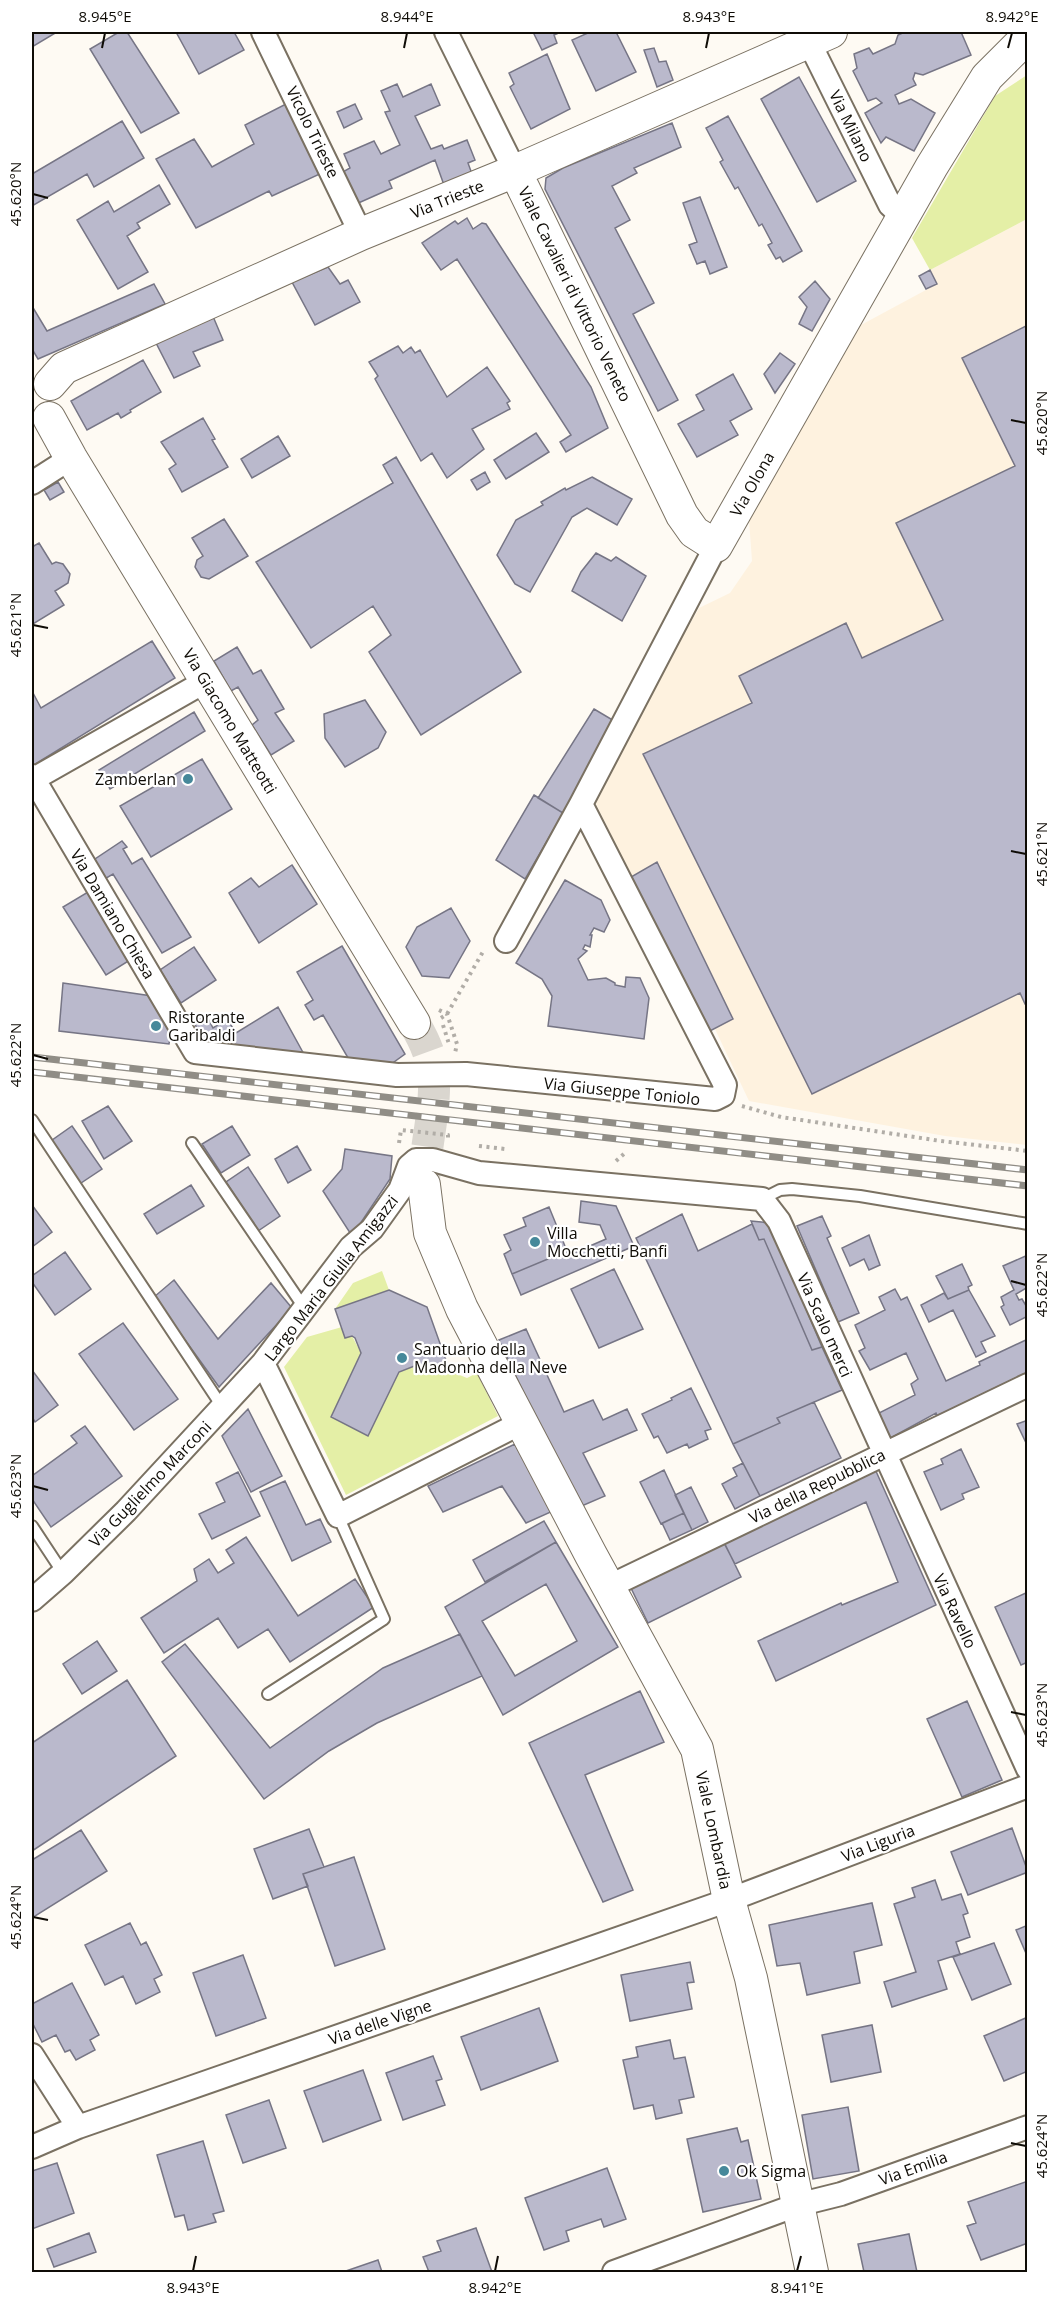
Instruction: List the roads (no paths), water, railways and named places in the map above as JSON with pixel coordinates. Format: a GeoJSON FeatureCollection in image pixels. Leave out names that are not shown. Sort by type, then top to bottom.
{"type":"FeatureCollection","features":[{"type":"Feature","properties":{"kind":"street","name":"Vicolo Trieste"},"geometry":{"type":"LineString","coordinates":[[263,32],[361,234]]}},
{"type":"Feature","properties":{"kind":"street","name":"Viale Cavalieri di Vittorio Veneto"},"geometry":{"type":"LineString","coordinates":[[446,32],[682,515],[694,532],[716,546]]}},
{"type":"Feature","properties":{"kind":"street","name":"Via Trieste"},"geometry":{"type":"LineString","coordinates":[[48,377],[361,234],[515,171],[814,34]]}},
{"type":"Feature","properties":{"kind":"street","name":"Via Milano"},"geometry":{"type":"LineString","coordinates":[[814,34],[890,205],[904,218]]}},
{"type":"Feature","properties":{"kind":"street","name":"Via Olona"},"geometry":{"type":"LineString","coordinates":[[496,944],[581,804],[716,546],[932,166],[987,77],[1021,40]]}},
{"type":"Feature","properties":{"kind":"street"},"geometry":{"type":"LineString","coordinates":[[40,420],[54,413],[58,401],[48,377]]}},
{"type":"Feature","properties":{"kind":"street","name":"Via Giacomo Matteotti"},"geometry":{"type":"LineString","coordinates":[[40,420],[71,458],[206,681],[427,1020]]}},
{"type":"Feature","properties":{"kind":"street"},"geometry":{"type":"LineString","coordinates":[[32,483],[71,458]]}},
{"type":"Feature","properties":{"kind":"street"},"geometry":{"type":"LineString","coordinates":[[32,778],[206,681]]}},
{"type":"Feature","properties":{"kind":"street","name":"Via Damiano Chiesa"},"geometry":{"type":"LineString","coordinates":[[32,778],[195,1052]]}},
{"type":"Feature","properties":{"kind":"street","name":"Via Giuseppe Toniolo"},"geometry":{"type":"LineString","coordinates":[[195,1052],[397,1075],[466,1074],[706,1100],[723,1095],[725,1085],[581,804]]}},
{"type":"Feature","properties":{"kind":"street","name":"Largo Maria Giulia Amigazzi"},"geometry":{"type":"LineString","coordinates":[[338,1516],[263,1364],[351,1247],[372,1229],[400,1190],[409,1166],[416,1160],[433,1160],[478,1173],[762,1199]]}},
{"type":"Feature","properties":{"kind":"street","name":"Largo Maria Giulia Amigazzi"},"geometry":{"type":"LineString","coordinates":[[424,1185],[430,1233],[462,1309],[522,1423]]}},
{"type":"Feature","properties":{"kind":"street","name":"Via Scalo merci"},"geometry":{"type":"LineString","coordinates":[[762,1199],[778,1221],[883,1454]]}},
{"type":"Feature","properties":{"kind":"street","name":"Via Guglielmo Marconi"},"geometry":{"type":"LineString","coordinates":[[32,1600],[126,1511],[263,1364]]}},
{"type":"Feature","properties":{"kind":"street","name":"Via della Repubblica"},"geometry":{"type":"LineString","coordinates":[[608,1587],[1028,1385]]}},
{"type":"Feature","properties":{"kind":"street"},"geometry":{"type":"LineString","coordinates":[[338,1516],[522,1423]]}},
{"type":"Feature","properties":{"kind":"street","name":"Viale Lombardia"},"geometry":{"type":"LineString","coordinates":[[522,1423],[697,1749],[729,1900],[751,1978],[812,2272]]}},
{"type":"Feature","properties":{"kind":"street","name":"Via Ravello"},"geometry":{"type":"LineString","coordinates":[[883,1454],[1028,1769]]}},
{"type":"Feature","properties":{"kind":"street","name":"Via Liguria"},"geometry":{"type":"LineString","coordinates":[[729,1900],[1028,1786]]}},
{"type":"Feature","properties":{"kind":"street","name":"Via delle Vigne"},"geometry":{"type":"LineString","coordinates":[[32,2147],[78,2127],[729,1900]]}},
{"type":"Feature","properties":{"kind":"street"},"geometry":{"type":"LineString","coordinates":[[32,2055],[78,2127]]}},
{"type":"Feature","properties":{"kind":"street","name":"Via Emilia"},"geometry":{"type":"LineString","coordinates":[[614,2272],[797,2205],[841,2194],[1028,2127]]}},
{"type":"Feature","properties":{"kind":"lane"},"geometry":{"type":"LineString","coordinates":[[32,1120],[223,1408]]}},
{"type":"Feature","properties":{"kind":"lane"},"geometry":{"type":"LineString","coordinates":[[192,1143],[305,1309]]}},
{"type":"Feature","properties":{"kind":"lane"},"geometry":{"type":"LineString","coordinates":[[762,1199],[780,1190],[792,1189],[860,1196],[1028,1224]]}},
{"type":"Feature","properties":{"kind":"lane","name":"Largo Maria Giulia Amigazzi"},"geometry":{"type":"LineString","coordinates":[[268,1694],[384,1619],[338,1516]]}},
{"type":"Feature","properties":{"kind":"lane"},"geometry":{"type":"LineString","coordinates":[[32,1526],[63,1573]]}},
{"type":"Feature","properties":{"kind":"tunnel"},"geometry":{"type":"LineString","coordinates":[[414,1023],[428,1052],[434,1083],[424,1185]]}},
{"type":"Feature","properties":{"kind":"railway"},"geometry":{"type":"LineString","coordinates":[[32,1057],[1028,1170]]}},
{"type":"Feature","properties":{"kind":"railway"},"geometry":{"type":"LineString","coordinates":[[32,1072],[1028,1186]]}},
{"type":"Feature","properties":{"kind":"place","name":"Zamberlan"},"geometry":{"type":"Point","coordinates":[188,779]}},
{"type":"Feature","properties":{"kind":"place","name":"Ristorante Garibaldi"},"geometry":{"type":"Point","coordinates":[156,1026]}},
{"type":"Feature","properties":{"kind":"place","name":"Villa Mocchetti, Banfi"},"geometry":{"type":"Point","coordinates":[535,1242]}},
{"type":"Feature","properties":{"kind":"place","name":"Santuario della Madonna della Neve"},"geometry":{"type":"Point","coordinates":[402,1358]}},
{"type":"Feature","properties":{"kind":"place","name":"Ok Sigma"},"geometry":{"type":"Point","coordinates":[724,2171]}}]}
